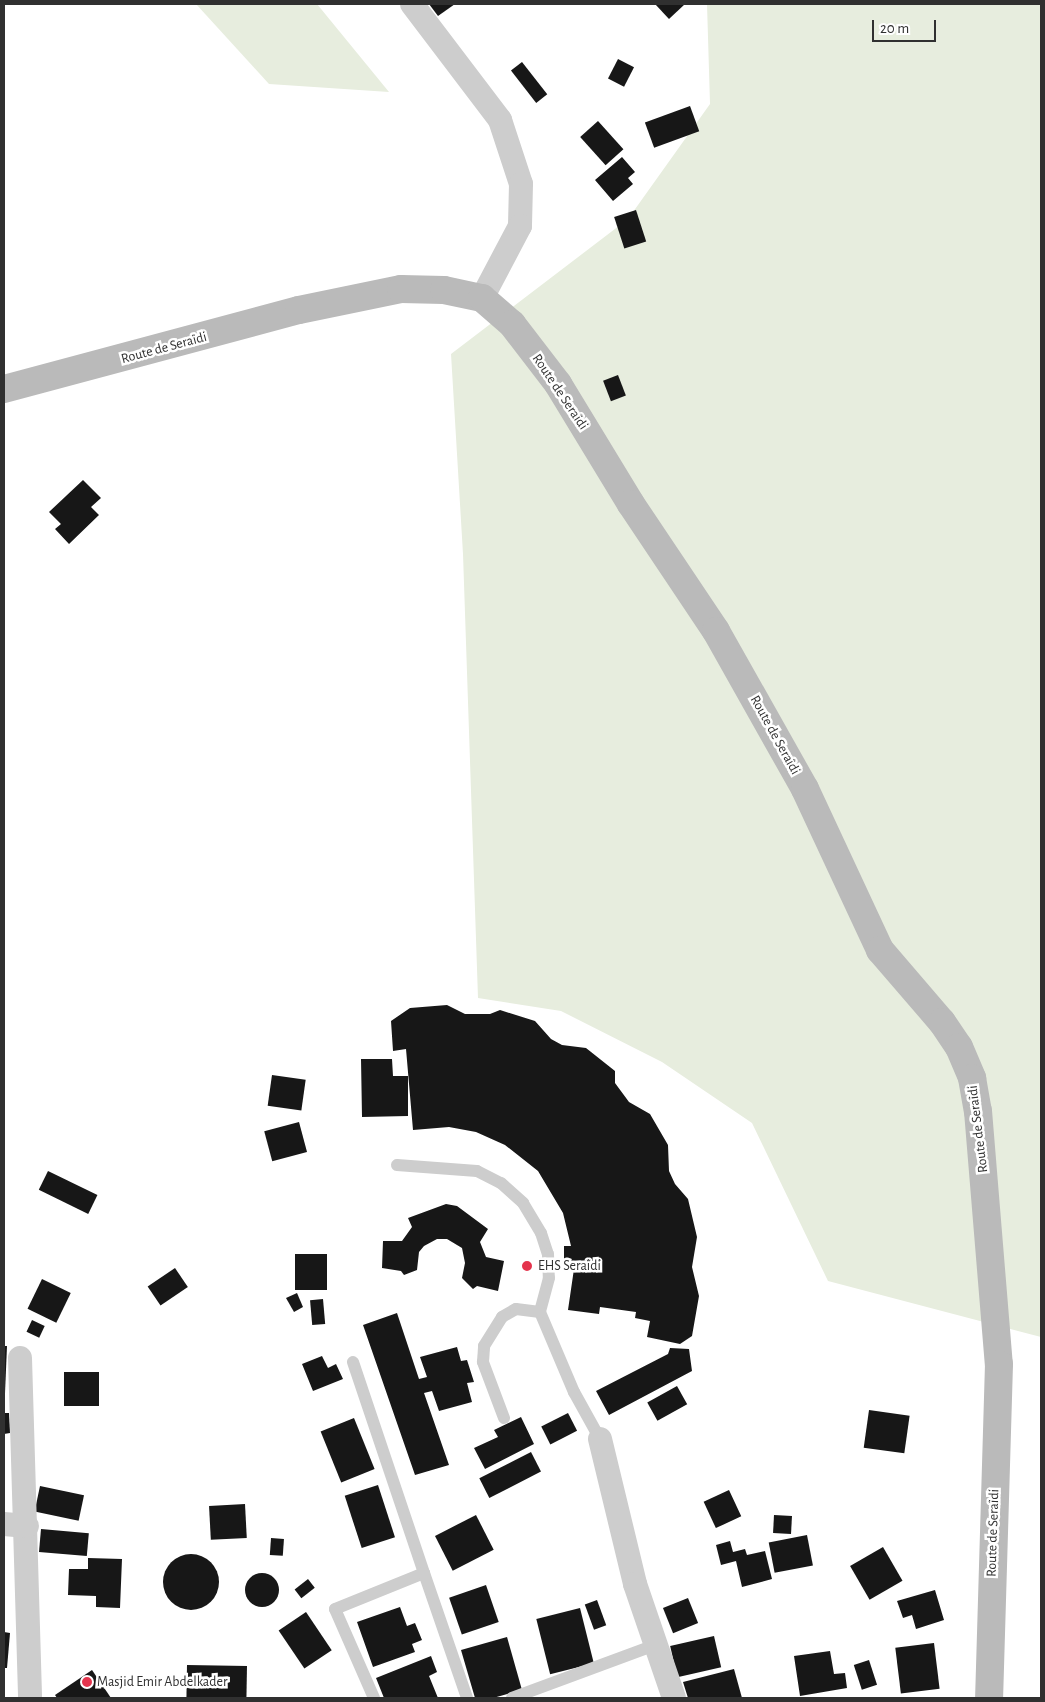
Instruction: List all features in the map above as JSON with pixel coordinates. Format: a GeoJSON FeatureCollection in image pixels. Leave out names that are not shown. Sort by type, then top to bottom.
{"type":"FeatureCollection","features":[{"type":"Feature","properties":{"kind":"main road","name":"Route de Seraïdi"},"geometry":{"type":"LineString","coordinates":[[4,389],[299,310],[401,288],[444,290],[482,298],[512,324],[558,384],[632,504],[716,631],[805,789],[880,950],[942,1022],[959,1047],[972,1078],[978,1111],[999,1364],[989,1698]]}},
{"type":"Feature","properties":{"kind":"street"},"geometry":{"type":"LineString","coordinates":[[412,4],[500,120],[521,184],[520,226],[482,298]]}},
{"type":"Feature","properties":{"kind":"street"},"geometry":{"type":"LineString","coordinates":[[20,1358],[27,1526],[27,1669],[30,1698]]}},
{"type":"Feature","properties":{"kind":"street"},"geometry":{"type":"LineString","coordinates":[[600,1439],[635,1584],[674,1698]]}},
{"type":"Feature","properties":{"kind":"street"},"geometry":{"type":"LineString","coordinates":[[4,1524],[27,1526]]}},
{"type":"Feature","properties":{"kind":"lane"},"geometry":{"type":"LineString","coordinates":[[398,1165],[478,1171],[501,1184],[522,1203],[541,1233],[548,1254],[549,1278],[540,1312],[574,1392],[600,1439]]}},
{"type":"Feature","properties":{"kind":"lane"},"geometry":{"type":"LineString","coordinates":[[504,1418],[483,1362],[484,1346],[502,1317],[516,1309],[540,1312]]}},
{"type":"Feature","properties":{"kind":"lane"},"geometry":{"type":"LineString","coordinates":[[354,1362],[467,1698]]}},
{"type":"Feature","properties":{"kind":"lane"},"geometry":{"type":"LineString","coordinates":[[374,1698],[335,1609],[424,1573]]}},
{"type":"Feature","properties":{"kind":"lane"},"geometry":{"type":"LineString","coordinates":[[512,1698],[655,1645]]}},
{"type":"Feature","properties":{"kind":"green space"},"geometry":{"type":"Polygon","coordinates":[[[196,4],[317,4],[389,92],[269,84],[196,4]]]}},
{"type":"Feature","properties":{"kind":"green space"},"geometry":{"type":"Polygon","coordinates":[[[707,4],[1041,4],[1041,1337],[828,1281],[752,1123],[662,1062],[561,1011],[478,998],[463,554],[451,354],[628,219],[710,104],[707,4]]]}},
{"type":"Feature","properties":{"kind":"building"},"geometry":{"type":"Polygon","coordinates":[[[429,4],[455,4],[438,16],[429,4]]]}},
{"type":"Feature","properties":{"kind":"building"},"geometry":{"type":"Polygon","coordinates":[[[655,4],[685,4],[669,19],[655,4]]]}},
{"type":"Feature","properties":{"kind":"building"},"geometry":{"type":"Polygon","coordinates":[[[618,59],[634,67],[624,87],[608,79],[618,59]]]}},
{"type":"Feature","properties":{"kind":"building"},"geometry":{"type":"Polygon","coordinates":[[[522,62],[547,94],[536,103],[511,71],[522,62]]]}},
{"type":"Feature","properties":{"kind":"building"},"geometry":{"type":"Polygon","coordinates":[[[690,106],[699,131],[654,148],[645,122],[690,106]]]}},
{"type":"Feature","properties":{"kind":"building"},"geometry":{"type":"Polygon","coordinates":[[[598,121],[623,149],[606,165],[580,137],[598,121]]]}},
{"type":"Feature","properties":{"kind":"building"},"geometry":{"type":"Polygon","coordinates":[[[622,157],[635,172],[628,178],[633,184],[613,201],[595,180],[622,157]]]}},
{"type":"Feature","properties":{"kind":"building"},"geometry":{"type":"Polygon","coordinates":[[[636,210],[646,241],[624,248],[614,217],[636,210]]]}},
{"type":"Feature","properties":{"kind":"building"},"geometry":{"type":"Polygon","coordinates":[[[618,375],[626,396],[611,401],[603,381],[618,375]]]}},
{"type":"Feature","properties":{"kind":"building"},"geometry":{"type":"Polygon","coordinates":[[[83,480],[101,498],[91,507],[99,515],[69,544],[55,529],[61,524],[49,512],[83,480]]]}},
{"type":"Feature","properties":{"kind":"building"},"geometry":{"type":"Polygon","coordinates":[[[447,1005],[465,1014],[490,1014],[500,1010],[535,1021],[551,1039],[562,1045],[586,1048],[615,1071],[615,1083],[629,1102],[650,1114],[668,1145],[669,1171],[675,1184],[688,1199],[697,1237],[692,1267],[699,1296],[692,1336],[680,1344],[647,1337],[650,1321],[635,1318],[636,1312],[600,1307],[599,1314],[568,1310],[575,1262],[564,1262],[564,1246],[571,1246],[563,1213],[538,1171],[505,1145],[476,1132],[449,1127],[413,1130],[406,1049],[393,1051],[391,1021],[410,1008],[447,1005]]]}},
{"type":"Feature","properties":{"kind":"building"},"geometry":{"type":"Polygon","coordinates":[[[361,1059],[392,1059],[393,1076],[408,1076],[408,1116],[362,1117],[361,1059]]]}},
{"type":"Feature","properties":{"kind":"building"},"geometry":{"type":"Polygon","coordinates":[[[272,1075],[306,1080],[301,1110],[268,1106],[272,1075]]]}},
{"type":"Feature","properties":{"kind":"building"},"geometry":{"type":"Polygon","coordinates":[[[299,1122],[307,1152],[272,1161],[264,1131],[299,1122]]]}},
{"type":"Feature","properties":{"kind":"building"},"geometry":{"type":"Polygon","coordinates":[[[48,1171],[97,1195],[88,1214],[39,1190],[48,1171]]]}},
{"type":"Feature","properties":{"kind":"building"},"geometry":{"type":"Polygon","coordinates":[[[446,1204],[457,1206],[488,1229],[480,1242],[486,1257],[504,1261],[498,1291],[477,1286],[473,1289],[462,1278],[465,1263],[462,1248],[447,1239],[437,1239],[424,1246],[419,1252],[417,1270],[404,1275],[401,1271],[382,1268],[383,1241],[402,1241],[412,1227],[408,1218],[446,1204]]]}},
{"type":"Feature","properties":{"kind":"building"},"geometry":{"type":"Polygon","coordinates":[[[295,1254],[327,1254],[327,1290],[295,1290],[295,1254]]]}},
{"type":"Feature","properties":{"kind":"building"},"geometry":{"type":"Polygon","coordinates":[[[175,1268],[188,1287],[161,1306],[148,1286],[175,1268]]]}},
{"type":"Feature","properties":{"kind":"building"},"geometry":{"type":"Polygon","coordinates":[[[42,1279],[71,1293],[56,1323],[28,1309],[42,1279]]]}},
{"type":"Feature","properties":{"kind":"building"},"geometry":{"type":"Polygon","coordinates":[[[297,1293],[303,1307],[294,1312],[286,1298],[297,1293]]]}},
{"type":"Feature","properties":{"kind":"building"},"geometry":{"type":"Polygon","coordinates":[[[323,1299],[325,1324],[312,1325],[310,1300],[323,1299]]]}},
{"type":"Feature","properties":{"kind":"building"},"geometry":{"type":"Polygon","coordinates":[[[397,1313],[419,1379],[427,1377],[420,1357],[457,1347],[461,1361],[467,1360],[474,1382],[467,1383],[472,1402],[439,1411],[432,1391],[424,1393],[449,1465],[415,1475],[363,1325],[397,1313]]]}},
{"type":"Feature","properties":{"kind":"building"},"geometry":{"type":"Polygon","coordinates":[[[32,1320],[45,1326],[39,1338],[27,1332],[32,1320]]]}},
{"type":"Feature","properties":{"kind":"building"},"geometry":{"type":"Polygon","coordinates":[[[4,1346],[7,1346],[5,1393],[4,1393],[4,1346]]]}},
{"type":"Feature","properties":{"kind":"building"},"geometry":{"type":"Polygon","coordinates":[[[670,1348],[689,1349],[692,1371],[609,1415],[596,1391],[668,1354],[670,1348]]]}},
{"type":"Feature","properties":{"kind":"building"},"geometry":{"type":"Polygon","coordinates":[[[322,1356],[328,1368],[336,1364],[343,1379],[313,1391],[302,1364],[322,1356]]]}},
{"type":"Feature","properties":{"kind":"building"},"geometry":{"type":"Polygon","coordinates":[[[64,1372],[99,1372],[99,1406],[64,1406],[64,1372]]]}},
{"type":"Feature","properties":{"kind":"building"},"geometry":{"type":"Polygon","coordinates":[[[677,1386],[687,1404],[657,1421],[647,1402],[677,1386]]]}},
{"type":"Feature","properties":{"kind":"building"},"geometry":{"type":"Polygon","coordinates":[[[869,1410],[910,1416],[904,1453],[864,1448],[869,1410]]]}},
{"type":"Feature","properties":{"kind":"building"},"geometry":{"type":"Polygon","coordinates":[[[4,1413],[9,1413],[10,1433],[4,1434],[4,1413]]]}},
{"type":"Feature","properties":{"kind":"building"},"geometry":{"type":"Polygon","coordinates":[[[568,1413],[577,1431],[550,1444],[541,1427],[568,1413]]]}},
{"type":"Feature","properties":{"kind":"building"},"geometry":{"type":"Polygon","coordinates":[[[521,1417],[534,1444],[485,1469],[474,1448],[498,1437],[494,1430],[521,1417]]]}},
{"type":"Feature","properties":{"kind":"building"},"geometry":{"type":"Polygon","coordinates":[[[354,1418],[375,1469],[341,1482],[321,1431],[354,1418]]]}},
{"type":"Feature","properties":{"kind":"building"},"geometry":{"type":"Polygon","coordinates":[[[531,1452],[541,1472],[489,1498],[479,1478],[531,1452]]]}},
{"type":"Feature","properties":{"kind":"building"},"geometry":{"type":"Polygon","coordinates":[[[378,1485],[395,1537],[362,1548],[345,1496],[378,1485]]]}},
{"type":"Feature","properties":{"kind":"building"},"geometry":{"type":"Polygon","coordinates":[[[40,1486],[84,1495],[79,1521],[35,1511],[40,1486]]]}},
{"type":"Feature","properties":{"kind":"building"},"geometry":{"type":"Polygon","coordinates":[[[729,1490],[741,1516],[716,1528],[704,1502],[729,1490]]]}},
{"type":"Feature","properties":{"kind":"building"},"geometry":{"type":"Polygon","coordinates":[[[245,1504],[247,1538],[211,1540],[209,1506],[245,1504]]]}},
{"type":"Feature","properties":{"kind":"building"},"geometry":{"type":"Polygon","coordinates":[[[476,1515],[494,1550],[453,1571],[435,1536],[476,1515]]]}},
{"type":"Feature","properties":{"kind":"building"},"geometry":{"type":"Polygon","coordinates":[[[774,1515],[792,1516],[791,1534],[773,1533],[774,1515]]]}},
{"type":"Feature","properties":{"kind":"building"},"geometry":{"type":"Polygon","coordinates":[[[41,1529],[89,1533],[87,1556],[39,1552],[41,1529]]]}},
{"type":"Feature","properties":{"kind":"building"},"geometry":{"type":"Polygon","coordinates":[[[807,1535],[813,1565],[775,1573],[769,1542],[807,1535]]]}},
{"type":"Feature","properties":{"kind":"building"},"geometry":{"type":"Polygon","coordinates":[[[271,1538],[284,1539],[283,1556],[270,1555],[271,1538]]]}},
{"type":"Feature","properties":{"kind":"building"},"geometry":{"type":"Polygon","coordinates":[[[730,1541],[733,1552],[745,1549],[747,1555],[765,1551],[772,1579],[742,1587],[736,1561],[721,1565],[716,1545],[730,1541]]]}},
{"type":"Feature","properties":{"kind":"building"},"geometry":{"type":"Polygon","coordinates":[[[883,1547],[902,1581],[870,1600],[850,1566],[883,1547]]]}},
{"type":"Feature","properties":{"kind":"building"},"geometry":{"type":"Polygon","coordinates":[[[191,1554],[202,1556],[211,1562],[217,1571],[219,1582],[217,1593],[211,1602],[202,1608],[191,1610],[180,1608],[171,1602],[165,1593],[163,1582],[165,1571],[171,1562],[180,1556],[191,1554]]]}},
{"type":"Feature","properties":{"kind":"building"},"geometry":{"type":"Polygon","coordinates":[[[88,1558],[122,1559],[120,1608],[96,1607],[96,1596],[68,1595],[69,1569],[88,1569],[88,1558]]]}},
{"type":"Feature","properties":{"kind":"building"},"geometry":{"type":"Polygon","coordinates":[[[262,1573],[269,1574],[274,1578],[278,1583],[278,1597],[274,1602],[269,1606],[262,1607],[255,1606],[250,1602],[246,1597],[245,1590],[246,1583],[250,1578],[255,1574],[262,1573]]]}},
{"type":"Feature","properties":{"kind":"building"},"geometry":{"type":"Polygon","coordinates":[[[308,1579],[315,1588],[301,1598],[295,1589],[308,1579]]]}},
{"type":"Feature","properties":{"kind":"building"},"geometry":{"type":"Polygon","coordinates":[[[486,1585],[499,1622],[462,1635],[449,1598],[486,1585]]]}},
{"type":"Feature","properties":{"kind":"building"},"geometry":{"type":"Polygon","coordinates":[[[935,1590],[944,1620],[916,1629],[912,1615],[903,1618],[897,1601],[935,1590]]]}},
{"type":"Feature","properties":{"kind":"building"},"geometry":{"type":"Polygon","coordinates":[[[688,1598],[698,1623],[673,1633],[663,1608],[688,1598]]]}},
{"type":"Feature","properties":{"kind":"building"},"geometry":{"type":"Polygon","coordinates":[[[597,1600],[606,1625],[594,1630],[585,1604],[597,1600]]]}},
{"type":"Feature","properties":{"kind":"building"},"geometry":{"type":"Polygon","coordinates":[[[400,1607],[407,1626],[415,1623],[422,1640],[412,1644],[415,1652],[373,1667],[357,1622],[400,1607]]]}},
{"type":"Feature","properties":{"kind":"building"},"geometry":{"type":"Polygon","coordinates":[[[580,1608],[594,1663],[550,1674],[536,1619],[580,1608]]]}},
{"type":"Feature","properties":{"kind":"building"},"geometry":{"type":"Polygon","coordinates":[[[306,1612],[332,1650],[304,1669],[279,1630],[306,1612]]]}},
{"type":"Feature","properties":{"kind":"building"},"geometry":{"type":"Polygon","coordinates":[[[4,1632],[10,1633],[7,1668],[4,1668],[4,1632]]]}},
{"type":"Feature","properties":{"kind":"building"},"geometry":{"type":"Polygon","coordinates":[[[714,1636],[721,1667],[677,1677],[670,1646],[714,1636]]]}},
{"type":"Feature","properties":{"kind":"building"},"geometry":{"type":"Polygon","coordinates":[[[507,1637],[522,1690],[493,1698],[475,1698],[461,1650],[507,1637]]]}},
{"type":"Feature","properties":{"kind":"building"},"geometry":{"type":"Polygon","coordinates":[[[934,1643],[940,1689],[901,1693],[895,1648],[934,1643]]]}},
{"type":"Feature","properties":{"kind":"building"},"geometry":{"type":"Polygon","coordinates":[[[830,1651],[834,1674],[845,1673],[847,1688],[800,1696],[794,1656],[830,1651]]]}},
{"type":"Feature","properties":{"kind":"building"},"geometry":{"type":"Polygon","coordinates":[[[431,1656],[437,1672],[429,1676],[438,1698],[384,1698],[376,1678],[431,1656]]]}},
{"type":"Feature","properties":{"kind":"building"},"geometry":{"type":"Polygon","coordinates":[[[869,1660],[877,1685],[862,1690],[854,1665],[869,1660]]]}},
{"type":"Feature","properties":{"kind":"building"},"geometry":{"type":"Polygon","coordinates":[[[187,1665],[247,1666],[246,1698],[186,1698],[187,1665]]]}},
{"type":"Feature","properties":{"kind":"building"},"geometry":{"type":"Polygon","coordinates":[[[734,1669],[742,1698],[688,1698],[683,1682],[734,1669]]]}},
{"type":"Feature","properties":{"kind":"building","name":"Masjid Emir Abdelkader"},"geometry":{"type":"Polygon","coordinates":[[[92,1670],[111,1698],[57,1698],[55,1695],[92,1670]]]}},
{"type":"Feature","properties":{"kind":"place","name":"EHS Seraïdi"},"geometry":{"type":"Point","coordinates":[527,1266]}},
{"type":"Feature","properties":{"kind":"place","name":"Masjid Emir Abdelkader"},"geometry":{"type":"Point","coordinates":[87,1682]}}]}
